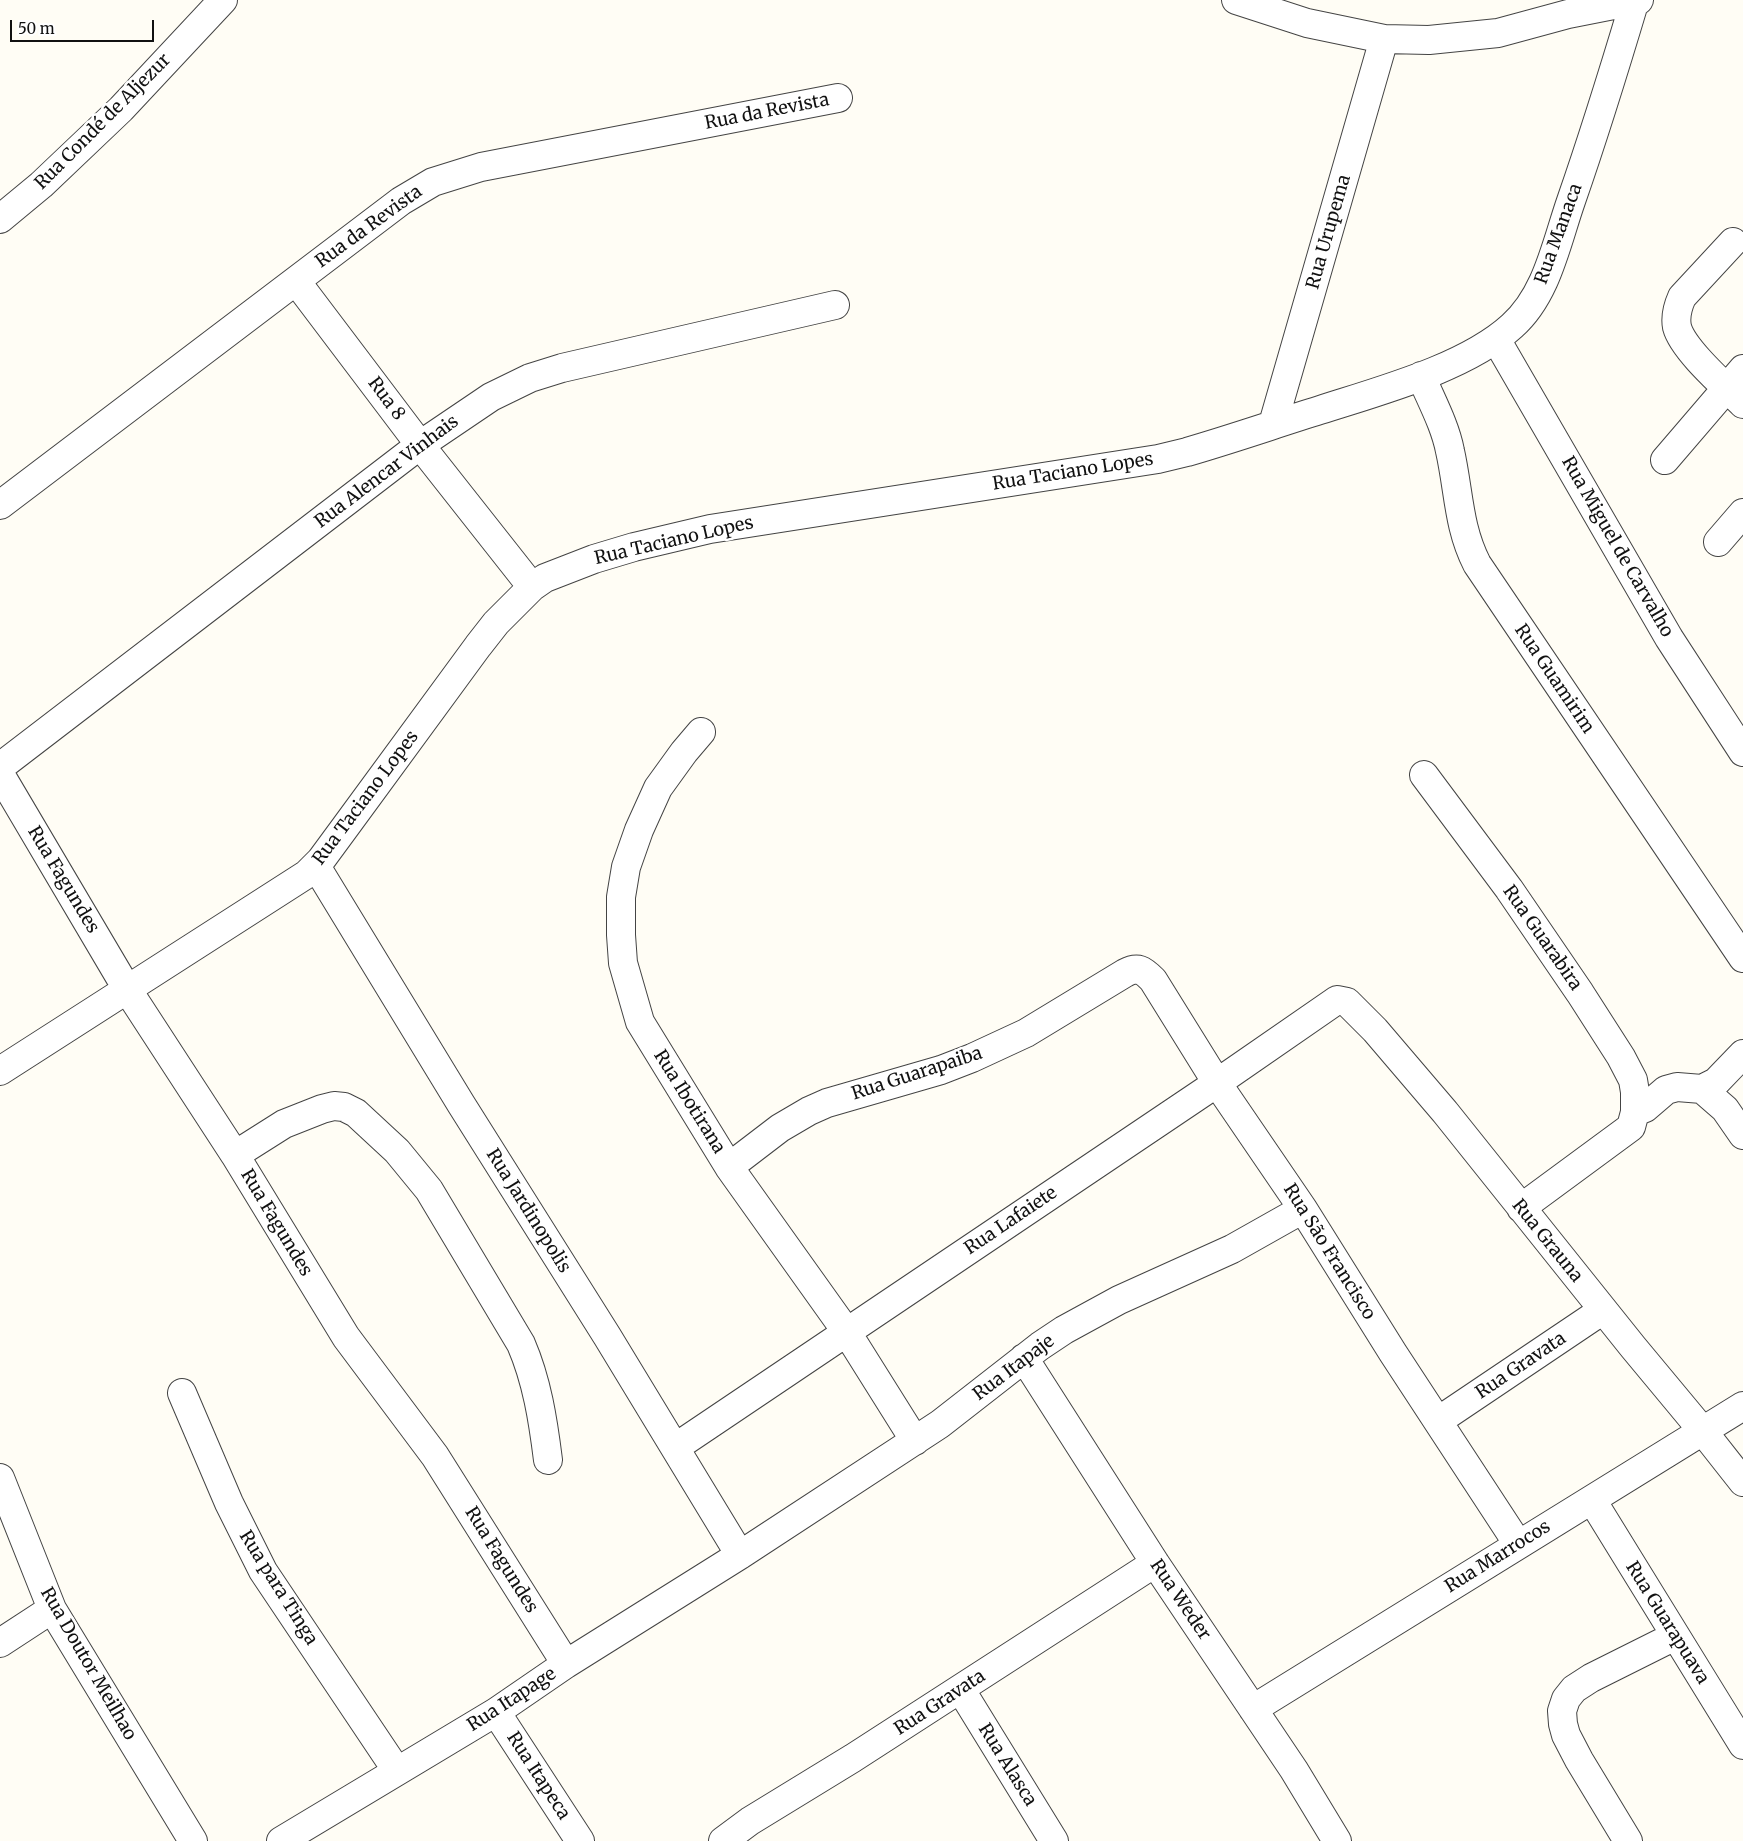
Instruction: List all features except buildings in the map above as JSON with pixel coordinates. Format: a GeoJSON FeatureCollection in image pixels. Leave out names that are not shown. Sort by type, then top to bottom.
{"type":"FeatureCollection","features":[{"type":"Feature","properties":{"kind":"street","name":"Rua Condé de Aljezur"},"geometry":{"type":"LineString","coordinates":[[0,218],[41,185],[121,109],[223,0]]}},
{"type":"Feature","properties":{"kind":"street"},"geometry":{"type":"LineString","coordinates":[[1236,0],[1307,23],[1384,39],[1429,40],[1498,33],[1568,14],[1636,0]]}},
{"type":"Feature","properties":{"kind":"street","name":"Rua Manaca"},"geometry":{"type":"LineString","coordinates":[[1273,424],[1421,376],[1476,352],[1496,339],[1522,315],[1546,276],[1636,0]]}},
{"type":"Feature","properties":{"kind":"street","name":"Rua Urupema"},"geometry":{"type":"LineString","coordinates":[[1273,424],[1384,39]]}},
{"type":"Feature","properties":{"kind":"street","name":"Rua da Revista"},"geometry":{"type":"LineString","coordinates":[[0,505],[401,201],[417,191],[446,177],[489,165],[838,98]]}},
{"type":"Feature","properties":{"kind":"street"},"geometry":{"type":"LineString","coordinates":[[1665,460],[1738,387],[1687,345],[1677,327],[1678,306],[1682,297],[1733,242]]}},
{"type":"Feature","properties":{"kind":"street","name":"Rua 8"},"geometry":{"type":"LineString","coordinates":[[296,282],[420,445],[532,587]]}},
{"type":"Feature","properties":{"kind":"street","name":"Rua Alencar Vinhais"},"geometry":{"type":"LineString","coordinates":[[0,767],[420,445],[491,397],[515,384],[544,373],[597,359],[835,305]]}},
{"type":"Feature","properties":{"kind":"street","name":"Rua Miguel de Carvalho"},"geometry":{"type":"LineString","coordinates":[[1496,339],[1669,638],[1743,752]]}},
{"type":"Feature","properties":{"kind":"street","name":"Rua Guamirim"},"geometry":{"type":"LineString","coordinates":[[1421,376],[1450,449],[1463,529],[1468,546],[1477,564],[1743,958]]}},
{"type":"Feature","properties":{"kind":"street","name":"Rua Taciano Lopes"},"geometry":{"type":"LineString","coordinates":[[0,1071],[307,874],[316,866],[496,623],[532,587],[545,578],[594,559],[710,529],[1158,459],[1224,441],[1273,424]]}},
{"type":"Feature","properties":{"kind":"street"},"geometry":{"type":"LineString","coordinates":[[1718,542],[1743,513]]}},
{"type":"Feature","properties":{"kind":"street","name":"Rua Ibotirana"},"geometry":{"type":"LineString","coordinates":[[701,732],[658,788],[639,830],[626,867],[622,897],[621,936],[623,963],[640,1022],[729,1167],[846,1331],[915,1441]]}},
{"type":"Feature","properties":{"kind":"street","name":"Rua Fagundes"},"geometry":{"type":"LineString","coordinates":[[0,774],[127,989],[235,1155],[346,1337],[435,1456],[566,1664]]}},
{"type":"Feature","properties":{"kind":"street","name":"Rua Guarabira"},"geometry":{"type":"LineString","coordinates":[[1424,775],[1509,889],[1621,1056],[1633,1080],[1635,1112]]}},
{"type":"Feature","properties":{"kind":"street","name":"Rua Jardinopolis"},"geometry":{"type":"LineString","coordinates":[[316,866],[461,1104],[676,1447],[740,1555]]}},
{"type":"Feature","properties":{"kind":"street","name":"Rua Guarapaiba"},"geometry":{"type":"LineString","coordinates":[[729,1167],[780,1128],[808,1111],[836,1100],[941,1070],[972,1058],[1026,1033],[1133,969]]}},
{"type":"Feature","properties":{"kind":"street","name":"Rua São Francisco"},"geometry":{"type":"LineString","coordinates":[[1133,969],[1146,973],[1153,980],[1216,1083],[1304,1209],[1392,1352],[1518,1544]]}},
{"type":"Feature","properties":{"kind":"street","name":"Rua Lafaiete"},"geometry":{"type":"LineString","coordinates":[[676,1447],[1216,1083],[1328,1005],[1337,1000],[1347,1002]]}},
{"type":"Feature","properties":{"kind":"street","name":"Rua Grauna"},"geometry":{"type":"LineString","coordinates":[[1347,1002],[1375,1030],[1445,1112],[1743,1482]]}},
{"type":"Feature","properties":{"kind":"street"},"geometry":{"type":"LineString","coordinates":[[1521,1208],[1631,1127],[1635,1112],[1645,1108],[1666,1090],[1677,1087],[1702,1089],[1716,1082],[1743,1054]]}},
{"type":"Feature","properties":{"kind":"street"},"geometry":{"type":"LineString","coordinates":[[1702,1089],[1725,1109],[1743,1135]]}},
{"type":"Feature","properties":{"kind":"street"},"geometry":{"type":"LineString","coordinates":[[235,1155],[284,1124],[334,1106],[344,1107],[356,1113],[380,1134],[415,1172],[438,1202],[521,1344],[539,1400],[548,1460]]}},
{"type":"Feature","properties":{"kind":"street","name":"Rua Itapaje"},"geometry":{"type":"LineString","coordinates":[[740,1555],[940,1424],[1024,1358],[1089,1315],[1141,1289],[1232,1249],[1304,1209]]}},
{"type":"Feature","properties":{"kind":"street","name":"Rua Gravata"},"geometry":{"type":"LineString","coordinates":[[1438,1421],[1603,1310]]}},
{"type":"Feature","properties":{"kind":"street","name":"Rua Weder"},"geometry":{"type":"LineString","coordinates":[[1024,1358],[1155,1564],[1294,1770],[1337,1841]]}},
{"type":"Feature","properties":{"kind":"street","name":"Rua para Tinga"},"geometry":{"type":"LineString","coordinates":[[182,1393],[229,1503],[263,1571],[396,1771]]}},
{"type":"Feature","properties":{"kind":"street","name":"Rua Marrocos"},"geometry":{"type":"LineString","coordinates":[[1253,1709],[1743,1406]]}},
{"type":"Feature","properties":{"kind":"street","name":"Rua Doutor Meilhao"},"geometry":{"type":"LineString","coordinates":[[0,1478],[52,1610],[193,1841]]}},
{"type":"Feature","properties":{"kind":"street","name":"Rua Guarapuava"},"geometry":{"type":"LineString","coordinates":[[1592,1500],[1743,1745]]}},
{"type":"Feature","properties":{"kind":"street","name":"Rua Itapage"},"geometry":{"type":"LineString","coordinates":[[293,1838],[396,1771],[496,1712],[566,1664],[740,1555]]}},
{"type":"Feature","properties":{"kind":"street","name":"Rua Gravata"},"geometry":{"type":"LineString","coordinates":[[723,1841],[750,1821],[961,1690],[1155,1564]]}},
{"type":"Feature","properties":{"kind":"street"},"geometry":{"type":"LineString","coordinates":[[0,1642],[52,1610]]}},
{"type":"Feature","properties":{"kind":"street"},"geometry":{"type":"LineString","coordinates":[[1628,1841],[1566,1735],[1562,1711],[1566,1699],[1574,1689],[1591,1678],[1676,1636]]}},
{"type":"Feature","properties":{"kind":"street","name":"Rua Alasca"},"geometry":{"type":"LineString","coordinates":[[961,1690],[1054,1841]]}},
{"type":"Feature","properties":{"kind":"street","name":"Rua Itapeca"},"geometry":{"type":"LineString","coordinates":[[496,1712],[580,1841]]}}]}
